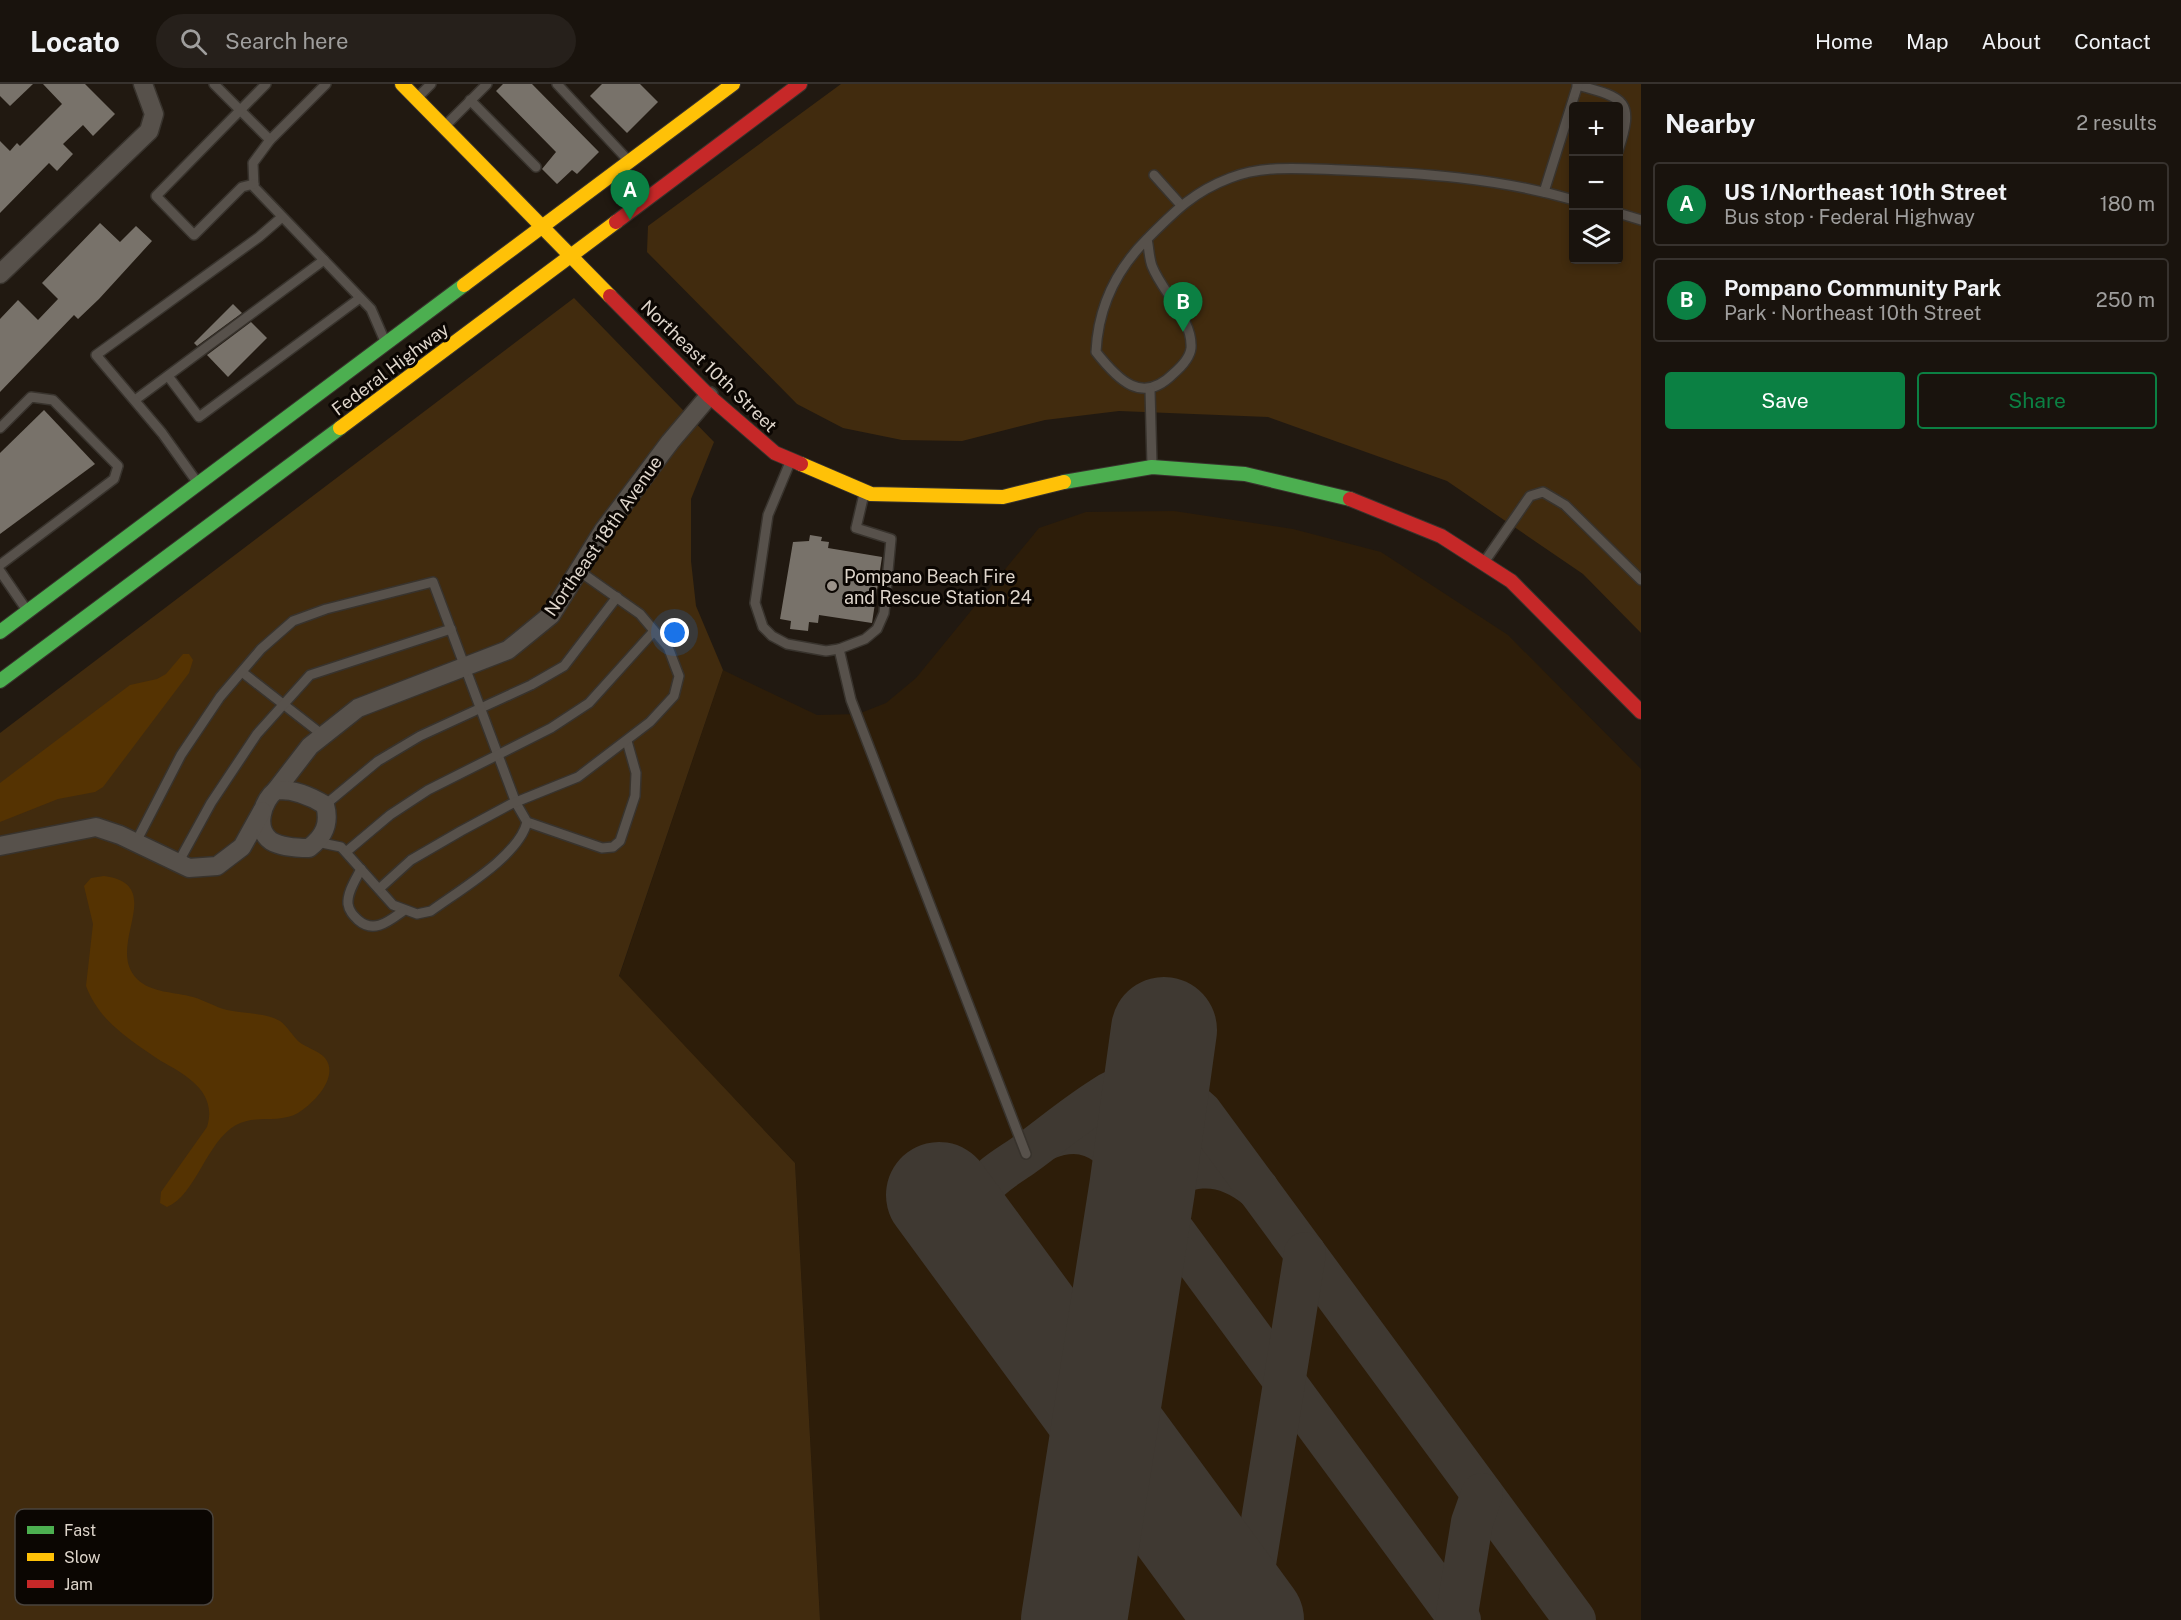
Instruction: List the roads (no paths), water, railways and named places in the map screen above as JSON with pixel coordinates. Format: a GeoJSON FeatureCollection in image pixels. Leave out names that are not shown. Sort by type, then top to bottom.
{"type":"FeatureCollection","features":[{"type":"Feature","properties":{"kind":"main road","name":"Northeast 10th Street"},"geometry":{"type":"LineString","coordinates":[[402,84],[709,396],[775,453],[871,494],[1003,497],[1076,479],[1152,467],[1245,474],[1343,496],[1441,536],[1511,581],[1641,712]]}},
{"type":"Feature","properties":{"kind":"main road","name":"Federal Highway"},"geometry":{"type":"LineString","coordinates":[[0,632],[733,84]]}},
{"type":"Feature","properties":{"kind":"main road","name":"Federal Highway"},"geometry":{"type":"LineString","coordinates":[[0,681],[800,84]]}},
{"type":"Feature","properties":{"kind":"main road"},"geometry":{"type":"LineString","coordinates":[[198,484],[201,499]]}},
{"type":"Feature","properties":{"kind":"main road"},"geometry":{"type":"LineString","coordinates":[[182,545],[195,520]]}},
{"type":"Feature","properties":{"kind":"street"},"geometry":{"type":"LineString","coordinates":[[0,274],[149,131],[154,114],[143,84]]}},
{"type":"Feature","properties":{"kind":"street","name":"Northeast 18th Avenue"},"geometry":{"type":"LineString","coordinates":[[276,790],[310,746],[358,708],[508,650],[551,615],[603,531],[670,442],[709,396]]}},
{"type":"Feature","properties":{"kind":"street"},"geometry":{"type":"LineString","coordinates":[[0,846],[96,827],[136,842],[189,868],[217,866],[242,848],[269,796],[276,790],[289,789],[313,797],[325,805],[327,824],[317,842],[309,848],[298,848],[270,840],[253,847],[242,848]]}},
{"type":"Feature","properties":{"kind":"street"},"geometry":{"type":"LineString","coordinates":[[262,811],[261,822],[270,840]]}},
{"type":"Feature","properties":{"kind":"lane"},"geometry":{"type":"LineString","coordinates":[[214,84],[270,140]]}},
{"type":"Feature","properties":{"kind":"lane"},"geometry":{"type":"LineString","coordinates":[[254,184],[243,187],[194,235],[156,196],[266,84]]}},
{"type":"Feature","properties":{"kind":"lane"},"geometry":{"type":"LineString","coordinates":[[326,84],[270,140],[253,163],[254,184],[258,193],[371,309],[379,332],[387,343]]}},
{"type":"Feature","properties":{"kind":"lane"},"geometry":{"type":"LineString","coordinates":[[416,99],[431,84]]}},
{"type":"Feature","properties":{"kind":"lane"},"geometry":{"type":"LineString","coordinates":[[444,126],[487,84]]}},
{"type":"Feature","properties":{"kind":"lane"},"geometry":{"type":"LineString","coordinates":[[557,84],[629,162]]}},
{"type":"Feature","properties":{"kind":"lane"},"geometry":{"type":"LineString","coordinates":[[1544,192],[1578,84],[1614,97],[1619,102]]}},
{"type":"Feature","properties":{"kind":"lane"},"geometry":{"type":"LineString","coordinates":[[470,100],[536,167]]}},
{"type":"Feature","properties":{"kind":"lane"},"geometry":{"type":"LineString","coordinates":[[1623,106],[1626,109],[1628,122],[1623,136]]}},
{"type":"Feature","properties":{"kind":"lane"},"geometry":{"type":"LineString","coordinates":[[1147,239],[1152,265],[1183,320],[1191,344],[1191,351],[1181,367],[1167,381],[1150,390],[1139,388],[1122,380],[1096,352],[1098,323],[1103,306],[1124,266],[1147,239],[1180,204],[1231,177],[1261,171],[1302,168],[1442,175],[1544,192],[1569,199]]}},
{"type":"Feature","properties":{"kind":"lane"},"geometry":{"type":"LineString","coordinates":[[1154,175],[1180,204]]}},
{"type":"Feature","properties":{"kind":"lane"},"geometry":{"type":"LineString","coordinates":[[1623,215],[1641,220]]}},
{"type":"Feature","properties":{"kind":"lane"},"geometry":{"type":"LineString","coordinates":[[198,484],[162,433],[96,355],[259,237],[282,216]]}},
{"type":"Feature","properties":{"kind":"lane"},"geometry":{"type":"LineString","coordinates":[[135,400],[324,260]]}},
{"type":"Feature","properties":{"kind":"lane"},"geometry":{"type":"LineString","coordinates":[[168,376],[199,417],[360,298]]}},
{"type":"Feature","properties":{"kind":"lane"},"geometry":{"type":"LineString","coordinates":[[1150,390],[1152,467]]}},
{"type":"Feature","properties":{"kind":"lane"},"geometry":{"type":"LineString","coordinates":[[0,428],[30,397],[53,400],[118,466],[114,479],[0,565]]}},
{"type":"Feature","properties":{"kind":"lane"},"geometry":{"type":"LineString","coordinates":[[791,460],[768,514],[755,603],[764,627],[787,644],[819,650],[839,649],[865,639],[878,628],[884,613],[891,539],[856,528],[865,491]]}},
{"type":"Feature","properties":{"kind":"lane"},"geometry":{"type":"LineString","coordinates":[[1484,563],[1530,496],[1543,492],[1565,505],[1641,580]]}},
{"type":"Feature","properties":{"kind":"lane"},"geometry":{"type":"LineString","coordinates":[[0,571],[27,611]]}},
{"type":"Feature","properties":{"kind":"lane"},"geometry":{"type":"LineString","coordinates":[[379,889],[411,860],[516,803],[578,777],[650,722],[674,696],[679,676],[668,647],[640,614],[579,571]]}},
{"type":"Feature","properties":{"kind":"lane"},"geometry":{"type":"LineString","coordinates":[[136,842],[181,755],[220,697],[261,649],[294,621],[326,609],[434,582],[479,708],[516,803],[527,822],[602,849],[613,847],[620,841],[635,796],[636,773],[627,741]]}},
{"type":"Feature","properties":{"kind":"lane"},"geometry":{"type":"LineString","coordinates":[[325,805],[378,761],[420,736],[531,685],[564,666],[617,597]]}},
{"type":"Feature","properties":{"kind":"lane"},"geometry":{"type":"LineString","coordinates":[[178,863],[211,803],[257,734],[310,675],[451,629]]}},
{"type":"Feature","properties":{"kind":"lane"},"geometry":{"type":"LineString","coordinates":[[346,852],[390,815],[428,790],[551,728],[589,703],[654,631]]}},
{"type":"Feature","properties":{"kind":"lane"},"geometry":{"type":"LineString","coordinates":[[839,649],[851,700],[1026,1154]]}},
{"type":"Feature","properties":{"kind":"lane"},"geometry":{"type":"LineString","coordinates":[[242,672],[324,736]]}},
{"type":"Feature","properties":{"kind":"lane"},"geometry":{"type":"LineString","coordinates":[[317,842],[341,847],[393,905],[417,914],[431,911],[500,860],[518,839],[527,822]]}},
{"type":"Feature","properties":{"kind":"lane"},"geometry":{"type":"LineString","coordinates":[[361,869],[349,894],[348,904],[351,913],[369,926],[379,926],[403,910]]}},
{"type":"Feature","properties":{"kind":"place","name":"US 1/Northeast 10th Street"},"geometry":{"type":"Point","coordinates":[630,220]}},
{"type":"Feature","properties":{"kind":"place","name":"Pompano Community Park"},"geometry":{"type":"Point","coordinates":[1183,332]}},
{"type":"Feature","properties":{"kind":"place","name":"Pompano Beach Fire and Rescue Station 24"},"geometry":{"type":"Point","coordinates":[832,586]}}]}
